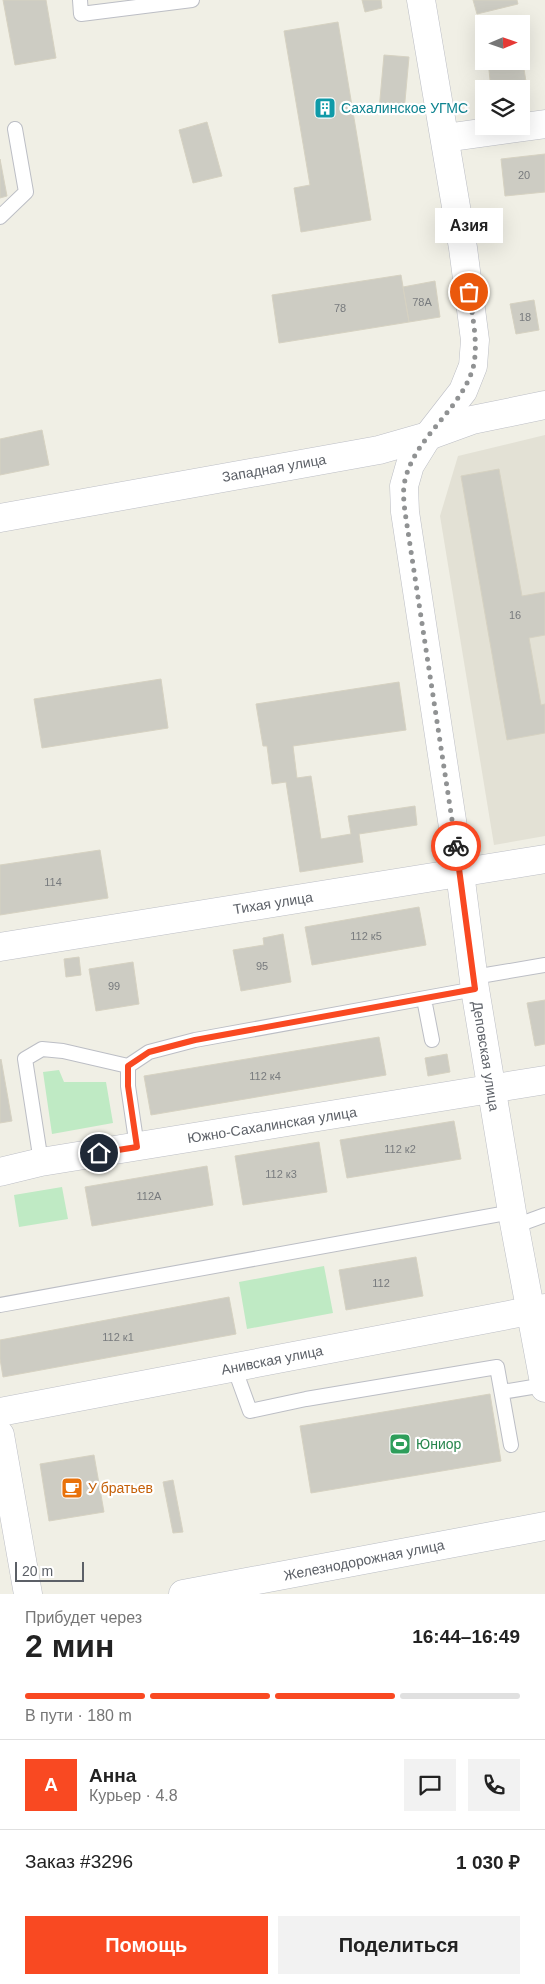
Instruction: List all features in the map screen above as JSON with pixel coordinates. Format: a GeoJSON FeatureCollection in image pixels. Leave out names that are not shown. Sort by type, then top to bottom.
{"type":"FeatureCollection","features":[{"type":"Feature","properties":{"kind":"street","name":"Деповская улица"},"geometry":{"type":"LineString","coordinates":[[422,0],[463,248],[475,340],[473,366],[463,391],[428,436],[410,465],[404,486],[405,512],[492,1090],[514,1219],[538,1309],[545,1386]]}},
{"type":"Feature","properties":{"kind":"street"},"geometry":{"type":"LineString","coordinates":[[445,138],[545,124]]}},
{"type":"Feature","properties":{"kind":"street","name":"Западная улица"},"geometry":{"type":"LineString","coordinates":[[0,518],[372,451],[428,436],[472,420],[545,405]]}},
{"type":"Feature","properties":{"kind":"street","name":"Тихая улица"},"geometry":{"type":"LineString","coordinates":[[0,947],[545,859]]}},
{"type":"Feature","properties":{"kind":"street","name":"Южно-Сахалинская улица"},"geometry":{"type":"LineString","coordinates":[[0,1172],[41,1162],[545,1080]]}},
{"type":"Feature","properties":{"kind":"street","name":"Анивская улица"},"geometry":{"type":"LineString","coordinates":[[0,1412],[538,1309]]}},
{"type":"Feature","properties":{"kind":"street"},"geometry":{"type":"LineString","coordinates":[[0,1435],[28,1594]]}},
{"type":"Feature","properties":{"kind":"street","name":"Железнодорожная улица"},"geometry":{"type":"LineString","coordinates":[[182,1594],[545,1526]]}},
{"type":"Feature","properties":{"kind":"lane"},"geometry":{"type":"LineString","coordinates":[[80,0],[81,14],[192,0]]}},
{"type":"Feature","properties":{"kind":"lane"},"geometry":{"type":"LineString","coordinates":[[0,217],[26,192],[16,129]]}},
{"type":"Feature","properties":{"kind":"lane"},"geometry":{"type":"LineString","coordinates":[[41,1162],[25,1059],[42,1049],[63,1051],[128,1066],[149,1052],[195,1040],[424,999],[475,983],[545,965]]}},
{"type":"Feature","properties":{"kind":"lane"},"geometry":{"type":"LineString","coordinates":[[424,999],[432,1040]]}},
{"type":"Feature","properties":{"kind":"lane"},"geometry":{"type":"LineString","coordinates":[[128,1066],[128,1086],[137,1147]]}},
{"type":"Feature","properties":{"kind":"lane"},"geometry":{"type":"LineString","coordinates":[[0,1305],[514,1219],[545,1216]]}},
{"type":"Feature","properties":{"kind":"lane"},"geometry":{"type":"LineString","coordinates":[[234,1367],[250,1411],[306,1399],[497,1366],[511,1445]]}},
{"type":"Feature","properties":{"kind":"lane"},"geometry":{"type":"LineString","coordinates":[[502,1392],[545,1386]]}},
{"type":"Feature","properties":{"kind":"shaded area"},"geometry":{"type":"Polygon","coordinates":[[[545,435],[545,836],[494,845],[440,516],[458,456],[545,435]]]}},
{"type":"Feature","properties":{"kind":"green space"},"geometry":{"type":"Polygon","coordinates":[[[59,1070],[64,1082],[106,1082],[113,1123],[52,1134],[43,1072],[59,1070]]]}},
{"type":"Feature","properties":{"kind":"green space"},"geometry":{"type":"Polygon","coordinates":[[[62,1187],[68,1219],[19,1227],[14,1195],[62,1187]]]}},
{"type":"Feature","properties":{"kind":"green space"},"geometry":{"type":"Polygon","coordinates":[[[324,1266],[333,1313],[247,1329],[239,1282],[324,1266]]]}},
{"type":"Feature","properties":{"kind":"building"},"geometry":{"type":"Polygon","coordinates":[[[3,0],[46,0],[56,58],[15,65],[3,0]]]}},
{"type":"Feature","properties":{"kind":"building"},"geometry":{"type":"Polygon","coordinates":[[[362,0],[381,0],[382,8],[365,12],[362,0]]]}},
{"type":"Feature","properties":{"kind":"building"},"geometry":{"type":"Polygon","coordinates":[[[473,0],[517,0],[518,4],[477,14],[473,0]]]}},
{"type":"Feature","properties":{"kind":"building","name":"Сахалинское УГМС"},"geometry":{"type":"Polygon","coordinates":[[[338,22],[371,220],[301,232],[294,188],[310,185],[284,31],[338,22]]]}},
{"type":"Feature","properties":{"kind":"building"},"geometry":{"type":"Polygon","coordinates":[[[384,55],[409,57],[404,112],[379,110],[384,55]]]}},
{"type":"Feature","properties":{"kind":"building"},"geometry":{"type":"Polygon","coordinates":[[[489,70],[524,70],[526,80],[490,80],[489,70]]]}},
{"type":"Feature","properties":{"kind":"building"},"geometry":{"type":"Polygon","coordinates":[[[207,122],[222,176],[193,183],[179,130],[207,122]]]}},
{"type":"Feature","properties":{"kind":"building"},"geometry":{"type":"Polygon","coordinates":[[[545,154],[545,192],[505,196],[501,159],[545,154]]]}},
{"type":"Feature","properties":{"kind":"building"},"geometry":{"type":"Polygon","coordinates":[[[0,159],[7,196],[0,198],[0,159]]]}},
{"type":"Feature","properties":{"kind":"building"},"geometry":{"type":"Polygon","coordinates":[[[401,275],[409,322],[279,343],[272,295],[401,275]]]}},
{"type":"Feature","properties":{"kind":"building"},"geometry":{"type":"Polygon","coordinates":[[[435,281],[440,317],[409,322],[403,287],[435,281]]]}},
{"type":"Feature","properties":{"kind":"building"},"geometry":{"type":"Polygon","coordinates":[[[534,300],[539,330],[516,334],[510,304],[534,300]]]}},
{"type":"Feature","properties":{"kind":"building"},"geometry":{"type":"Polygon","coordinates":[[[42,430],[49,465],[0,475],[0,439],[42,430]]]}},
{"type":"Feature","properties":{"kind":"building"},"geometry":{"type":"Polygon","coordinates":[[[499,469],[522,596],[545,592],[545,635],[529,638],[541,705],[545,704],[545,733],[507,740],[461,476],[499,469]]]}},
{"type":"Feature","properties":{"kind":"building"},"geometry":{"type":"Polygon","coordinates":[[[161,679],[168,728],[42,748],[34,699],[161,679]]]}},
{"type":"Feature","properties":{"kind":"building"},"geometry":{"type":"Polygon","coordinates":[[[399,682],[406,730],[293,746],[297,778],[311,776],[321,839],[351,834],[348,816],[415,806],[417,825],[359,834],[363,862],[300,872],[286,782],[272,784],[267,746],[263,746],[256,704],[399,682]]]}},
{"type":"Feature","properties":{"kind":"building"},"geometry":{"type":"Polygon","coordinates":[[[100,850],[108,898],[0,915],[0,865],[100,850]]]}},
{"type":"Feature","properties":{"kind":"building"},"geometry":{"type":"Polygon","coordinates":[[[419,907],[426,945],[312,965],[305,927],[419,907]]]}},
{"type":"Feature","properties":{"kind":"building"},"geometry":{"type":"Polygon","coordinates":[[[283,934],[291,982],[241,991],[233,950],[264,945],[263,938],[283,934]]]}},
{"type":"Feature","properties":{"kind":"building"},"geometry":{"type":"Polygon","coordinates":[[[79,957],[81,975],[66,977],[64,959],[79,957]]]}},
{"type":"Feature","properties":{"kind":"building"},"geometry":{"type":"Polygon","coordinates":[[[133,962],[139,1004],[96,1011],[89,969],[133,962]]]}},
{"type":"Feature","properties":{"kind":"building"},"geometry":{"type":"Polygon","coordinates":[[[545,1000],[545,1044],[535,1046],[527,1003],[545,1000]]]}},
{"type":"Feature","properties":{"kind":"building"},"geometry":{"type":"Polygon","coordinates":[[[379,1037],[386,1075],[151,1115],[144,1076],[379,1037]]]}},
{"type":"Feature","properties":{"kind":"building"},"geometry":{"type":"Polygon","coordinates":[[[447,1054],[450,1072],[428,1076],[425,1058],[447,1054]]]}},
{"type":"Feature","properties":{"kind":"building"},"geometry":{"type":"Polygon","coordinates":[[[0,1060],[12,1121],[0,1123],[0,1060]]]}},
{"type":"Feature","properties":{"kind":"building"},"geometry":{"type":"Polygon","coordinates":[[[454,1121],[461,1159],[347,1178],[340,1140],[454,1121]]]}},
{"type":"Feature","properties":{"kind":"building"},"geometry":{"type":"Polygon","coordinates":[[[319,1142],[327,1192],[243,1205],[235,1156],[319,1142]]]}},
{"type":"Feature","properties":{"kind":"building"},"geometry":{"type":"Polygon","coordinates":[[[207,1166],[213,1205],[92,1226],[85,1187],[207,1166]]]}},
{"type":"Feature","properties":{"kind":"building"},"geometry":{"type":"Polygon","coordinates":[[[416,1257],[423,1296],[346,1310],[339,1270],[416,1257]]]}},
{"type":"Feature","properties":{"kind":"building"},"geometry":{"type":"Polygon","coordinates":[[[229,1297],[236,1334],[3,1377],[0,1359],[0,1340],[229,1297]]]}},
{"type":"Feature","properties":{"kind":"building","name":"Юниор"},"geometry":{"type":"Polygon","coordinates":[[[490,1394],[501,1461],[311,1493],[300,1426],[490,1394]]]}},
{"type":"Feature","properties":{"kind":"building","name":"У братьев"},"geometry":{"type":"Polygon","coordinates":[[[94,1455],[104,1512],[49,1521],[40,1464],[94,1455]]]}},
{"type":"Feature","properties":{"kind":"building"},"geometry":{"type":"Polygon","coordinates":[[[173,1480],[183,1532],[173,1533],[163,1482],[173,1480]]]}},
{"type":"Feature","properties":{"kind":"way so far"},"geometry":{"type":"LineString","coordinates":[[456,846],[405,512],[404,486],[410,465],[428,436],[463,391],[473,366],[475,340],[469,292]]}},
{"type":"Feature","properties":{"kind":"place","name":"Сахалинское УГМС"},"geometry":{"type":"Point","coordinates":[325,108]}},
{"type":"Feature","properties":{"kind":"place","name":"Азия"},"geometry":{"type":"Point","coordinates":[469,292]}},
{"type":"Feature","properties":{"kind":"place","name":"Юниор"},"geometry":{"type":"Point","coordinates":[400,1444]}},
{"type":"Feature","properties":{"kind":"place","name":"У братьев"},"geometry":{"type":"Point","coordinates":[72,1488]}},
{"type":"Feature","properties":{"kind":"route"},"geometry":{"type":"LineString","coordinates":[[99,1153],[137,1147],[128,1086],[128,1066],[149,1052],[195,1040],[475,989],[456,846]]}}]}
